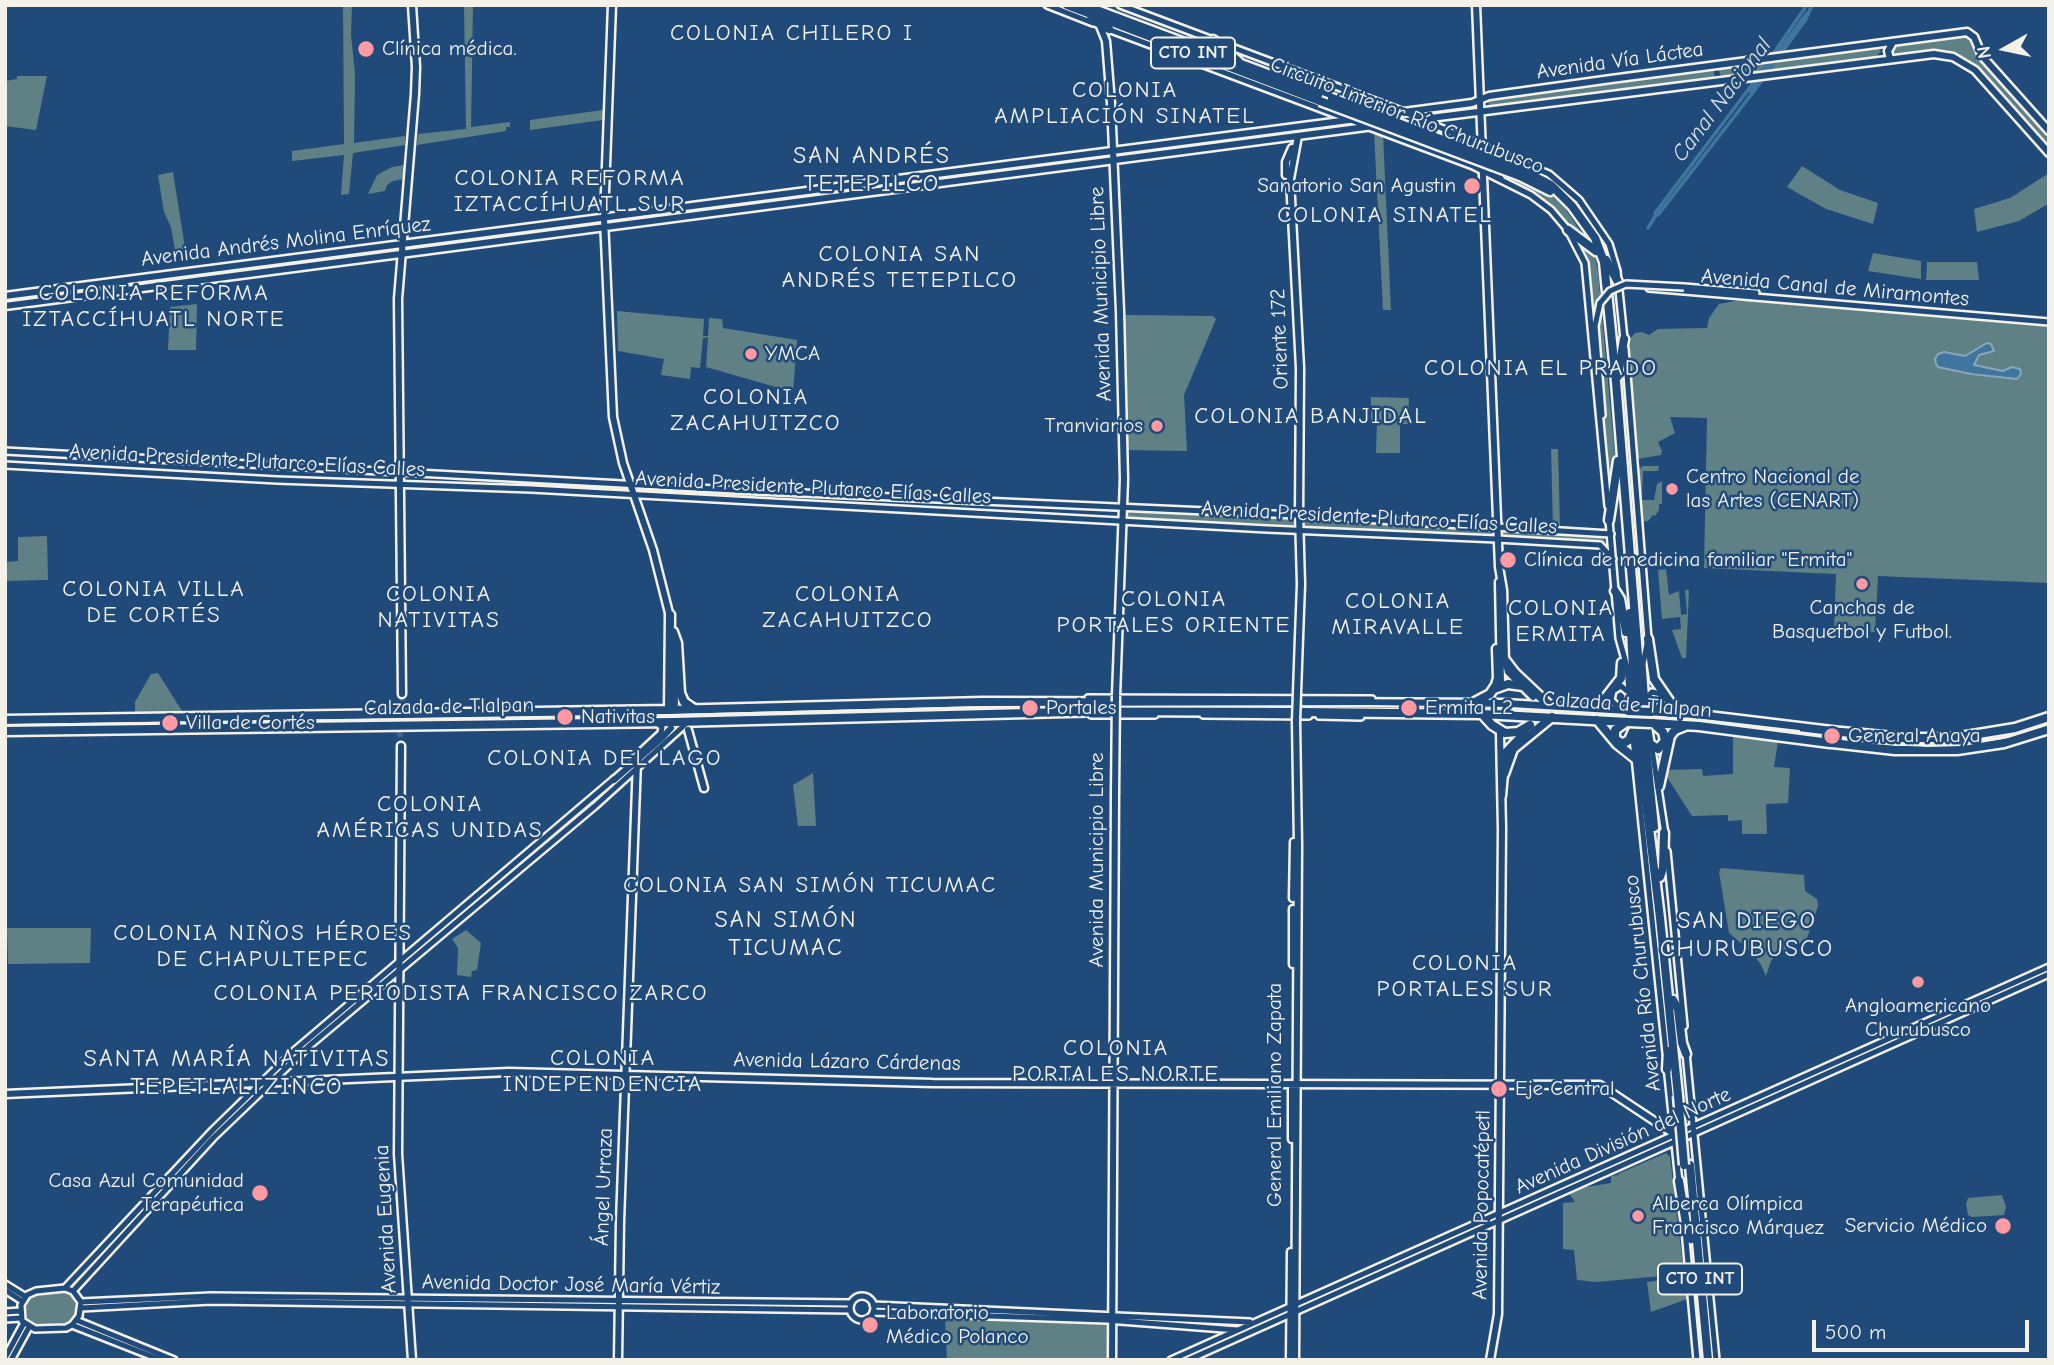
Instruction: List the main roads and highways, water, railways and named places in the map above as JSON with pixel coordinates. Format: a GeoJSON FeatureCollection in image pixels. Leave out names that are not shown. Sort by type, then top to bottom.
{"type":"FeatureCollection","features":[{"type":"Feature","properties":{"kind":"highway"},"geometry":{"type":"LineString","coordinates":[[1059,5],[1105,28]]}},
{"type":"Feature","properties":{"kind":"highway","name":"Circuito Interior Río Churubusco"},"geometry":{"type":"LineString","coordinates":[[1067,5],[1320,101],[1523,170]]}},
{"type":"Feature","properties":{"kind":"highway","name":"Circuito Interior Río Churubusco"},"geometry":{"type":"LineString","coordinates":[[1083,5],[1523,170],[1564,197],[1586,224],[1598,251],[1607,285],[1642,706]]}},
{"type":"Feature","properties":{"kind":"highway"},"geometry":{"type":"LineString","coordinates":[[1213,40],[1243,65]]}},
{"type":"Feature","properties":{"kind":"highway"},"geometry":{"type":"LineString","coordinates":[[1569,230],[1598,251],[1618,285]]}},
{"type":"Feature","properties":{"kind":"highway","name":"Circuito Interior Río Churubusco"},"geometry":{"type":"LineString","coordinates":[[1598,251],[1618,461],[1630,642],[1642,706]]}},
{"type":"Feature","properties":{"kind":"highway"},"geometry":{"type":"LineString","coordinates":[[1616,382],[1624,339]]}},
{"type":"Feature","properties":{"kind":"highway"},"geometry":{"type":"LineString","coordinates":[[1609,520],[1618,461]]}},
{"type":"Feature","properties":{"kind":"highway"},"geometry":{"type":"LineString","coordinates":[[1615,591],[1620,599],[1630,642]]}},
{"type":"Feature","properties":{"kind":"highway"},"geometry":{"type":"LineString","coordinates":[[670,615],[675,706]]}},
{"type":"Feature","properties":{"kind":"highway"},"geometry":{"type":"LineString","coordinates":[[673,632],[677,643],[680,693],[684,702],[694,709]]}},
{"type":"Feature","properties":{"kind":"highway"},"geometry":{"type":"LineString","coordinates":[[1648,639],[1654,679],[1676,711],[1683,714]]}},
{"type":"Feature","properties":{"kind":"highway"},"geometry":{"type":"LineString","coordinates":[[1497,649],[1497,687]]}},
{"type":"Feature","properties":{"kind":"highway"},"geometry":{"type":"LineString","coordinates":[[1506,660],[1515,673],[1551,707]]}},
{"type":"Feature","properties":{"kind":"highway"},"geometry":{"type":"LineString","coordinates":[[1587,709],[1607,697],[1623,676],[1622,663]]}},
{"type":"Feature","properties":{"kind":"highway"},"geometry":{"type":"LineString","coordinates":[[1469,704],[1483,698],[1497,687],[1508,684],[1523,686]]}},
{"type":"Feature","properties":{"kind":"highway","name":"Calzada de Tlalpan"},"geometry":{"type":"LineString","coordinates":[[5,720],[675,706],[694,709],[1005,703],[1291,707],[1120,711]]}},
{"type":"Feature","properties":{"kind":"highway","name":"Calzada de Tlalpan"},"geometry":{"type":"LineString","coordinates":[[2049,717],[2008,729],[1954,738],[1903,738],[1683,714],[1642,706],[1587,709],[1434,703],[1304,708],[1379,714],[1552,717],[1597,720],[1639,727],[1688,725],[1895,750],[1957,750],[2004,743],[2049,729]]}},
{"type":"Feature","properties":{"kind":"highway","name":"Calzada de Tlalpan"},"geometry":{"type":"LineString","coordinates":[[5,731],[655,723],[688,726],[1107,711]]}},
{"type":"Feature","properties":{"kind":"highway"},"geometry":{"type":"LineString","coordinates":[[1482,714],[1492,725],[1505,733],[1521,731],[1531,725]]}},
{"type":"Feature","properties":{"kind":"highway"},"geometry":{"type":"LineString","coordinates":[[1504,774],[1513,749],[1552,717]]}},
{"type":"Feature","properties":{"kind":"highway"},"geometry":{"type":"LineString","coordinates":[[1597,720],[1617,744],[1636,759]]}},
{"type":"Feature","properties":{"kind":"highway"},"geometry":{"type":"LineString","coordinates":[[1658,786],[1670,736],[1675,730],[1688,725]]}},
{"type":"Feature","properties":{"kind":"highway"},"geometry":{"type":"LineString","coordinates":[[1639,727],[1663,732],[1665,741],[1658,748],[1650,744]]}},
{"type":"Feature","properties":{"kind":"highway","name":"CTO INT"},"geometry":{"type":"LineString","coordinates":[[1639,727],[1673,1000],[1680,1096]]}},
{"type":"Feature","properties":{"kind":"highway"},"geometry":{"type":"LineString","coordinates":[[1642,820],[1650,866],[1657,877],[1663,868],[1664,833]]}},
{"type":"Feature","properties":{"kind":"highway","name":"CTO INT"},"geometry":{"type":"LineString","coordinates":[[1657,877],[1666,982],[1699,1268],[1706,1360]]}},
{"type":"Feature","properties":{"kind":"highway"},"geometry":{"type":"LineString","coordinates":[[1666,982],[1664,998],[1667,1069]]}},
{"type":"Feature","properties":{"kind":"highway"},"geometry":{"type":"LineString","coordinates":[[1673,1000],[1677,1006],[1681,1039],[1686,1054]]}},
{"type":"Feature","properties":{"kind":"highway","name":"CTO INT"},"geometry":{"type":"LineString","coordinates":[[1687,1165],[1691,1239],[1706,1360]]}},
{"type":"Feature","properties":{"kind":"highway"},"geometry":{"type":"LineString","coordinates":[[1679,1181],[1691,1239]]}},
{"type":"Feature","properties":{"kind":"highway"},"geometry":{"type":"LineString","coordinates":[[1699,1268],[1702,1259],[1698,1217],[1700,1208]]}},
{"type":"Feature","properties":{"kind":"main road"},"geometry":{"type":"LineString","coordinates":[[402,694],[398,299],[416,67],[412,5]]}},
{"type":"Feature","properties":{"kind":"main road"},"geometry":{"type":"LineString","coordinates":[[612,5],[604,228],[614,431],[653,550],[670,615],[675,706]]}},
{"type":"Feature","properties":{"kind":"main road","name":"CTO INT"},"geometry":{"type":"LineString","coordinates":[[1048,5],[1482,171],[1544,204],[1569,230],[1581,251],[1586,267],[1619,638],[1625,659],[1629,694],[1642,706]]}},
{"type":"Feature","properties":{"kind":"main road","name":"CTO INT"},"geometry":{"type":"LineString","coordinates":[[1120,5],[1404,112],[1481,146],[1523,170],[1564,185],[1589,213],[1609,244],[1618,285],[1624,339],[1648,639],[1643,664],[1642,706]]}},
{"type":"Feature","properties":{"kind":"main road"},"geometry":{"type":"LineString","coordinates":[[1476,5],[1499,578],[1497,687]]}},
{"type":"Feature","properties":{"kind":"main road","name":"Avenida Municipio Libre"},"geometry":{"type":"LineString","coordinates":[[1105,28],[1114,150],[1123,507],[1115,793],[1112,1360]]}},
{"type":"Feature","properties":{"kind":"main road","name":"Avenida Vía Láctea"},"geometry":{"type":"LineString","coordinates":[[1404,112],[1472,103],[1489,96],[1970,33],[1982,56],[2049,131]]}},
{"type":"Feature","properties":{"kind":"main road"},"geometry":{"type":"LineString","coordinates":[[1890,59],[1888,51],[1894,42]]}},
{"type":"Feature","properties":{"kind":"main road"},"geometry":{"type":"LineString","coordinates":[[1875,44],[1882,50],[1878,60]]}},
{"type":"Feature","properties":{"kind":"main road","name":"Avenida Vía Láctea"},"geometry":{"type":"LineString","coordinates":[[1440,117],[1934,54],[1953,57],[1966,64],[1985,81],[2049,153]]}},
{"type":"Feature","properties":{"kind":"main road"},"geometry":{"type":"LineString","coordinates":[[1489,96],[1488,108],[1491,111]]}},
{"type":"Feature","properties":{"kind":"main road","name":"Avenida Andrés Molina Enríquez"},"geometry":{"type":"LineString","coordinates":[[5,296],[1404,112]]}},
{"type":"Feature","properties":{"kind":"main road"},"geometry":{"type":"LineString","coordinates":[[1440,117],[1440,128]]}},
{"type":"Feature","properties":{"kind":"main road","name":"Avenida Andrés Molina Enríquez"},"geometry":{"type":"LineString","coordinates":[[5,306],[1440,117]]}},
{"type":"Feature","properties":{"kind":"main road"},"geometry":{"type":"LineString","coordinates":[[1298,136],[1302,126]]}},
{"type":"Feature","properties":{"kind":"main road","name":"Oriente 172"},"geometry":{"type":"LineString","coordinates":[[1297,515],[1296,368],[1289,161],[1298,136]]}},
{"type":"Feature","properties":{"kind":"main road"},"geometry":{"type":"LineString","coordinates":[[1512,186],[1493,171],[1493,157],[1497,155],[1519,163],[1523,170]]}},
{"type":"Feature","properties":{"kind":"main road"},"geometry":{"type":"LineString","coordinates":[[109,292],[174,274]]}},
{"type":"Feature","properties":{"kind":"main road","name":"Avenida Canal de Miramontes"},"geometry":{"type":"LineString","coordinates":[[1602,439],[1602,402],[1595,319],[1602,299],[1613,289],[1626,284],[1726,290],[2049,320]]}},
{"type":"Feature","properties":{"kind":"main road","name":"Avenida Canal de Miramontes"},"geometry":{"type":"LineString","coordinates":[[1618,285],[1659,285],[2049,320]]}},
{"type":"Feature","properties":{"kind":"main road"},"geometry":{"type":"LineString","coordinates":[[1715,287],[1726,290]]}},
{"type":"Feature","properties":{"kind":"main road","name":"Avenida Presidente Plutarco Elías Calles"},"geometry":{"type":"LineString","coordinates":[[5,451],[906,499],[1297,515],[1611,534]]}},
{"type":"Feature","properties":{"kind":"main road","name":"Avenida Presidente Plutarco Elías Calles"},"geometry":{"type":"LineString","coordinates":[[5,465],[265,480],[634,494],[1600,545],[1613,559]]}},
{"type":"Feature","properties":{"kind":"main road","name":"General Emiliano Zapata"},"geometry":{"type":"LineString","coordinates":[[1293,1360],[1296,721],[1300,610],[1297,515]]}},
{"type":"Feature","properties":{"kind":"main road"},"geometry":{"type":"LineString","coordinates":[[1499,578],[1503,590],[1508,673],[1533,697]]}},
{"type":"Feature","properties":{"kind":"main road"},"geometry":{"type":"LineString","coordinates":[[1618,707],[1610,698],[1615,688],[1623,686],[1629,694]]}},
{"type":"Feature","properties":{"kind":"main road","name":"Calzada de Tlalpan"},"geometry":{"type":"LineString","coordinates":[[1005,703],[1063,699],[1300,698],[1428,700],[1434,703]]}},
{"type":"Feature","properties":{"kind":"main road","name":"Calzada de Tlalpan"},"geometry":{"type":"LineString","coordinates":[[1019,713],[1367,717],[1379,714]]}},
{"type":"Feature","properties":{"kind":"main road"},"geometry":{"type":"LineString","coordinates":[[72,1291],[213,1138],[309,1046],[614,780],[661,733],[662,727],[655,723]]}},
{"type":"Feature","properties":{"kind":"main road","name":"Avenida Popocatépetl"},"geometry":{"type":"LineString","coordinates":[[1490,1360],[1498,1314],[1502,798],[1506,751],[1531,725]]}},
{"type":"Feature","properties":{"kind":"main road"},"geometry":{"type":"LineString","coordinates":[[65,1288],[260,1084],[309,1037],[400,966],[637,765],[688,726],[704,788]]}},
{"type":"Feature","properties":{"kind":"main road","name":"Avenida Río Churubusco"},"geometry":{"type":"LineString","coordinates":[[1639,727],[1650,744],[1664,833],[1692,1116],[1693,1151],[1716,1360]]}},
{"type":"Feature","properties":{"kind":"main road","name":"Avenida Río Churubusco"},"geometry":{"type":"LineString","coordinates":[[1639,727],[1636,759],[1697,1360]]}},
{"type":"Feature","properties":{"kind":"main road"},"geometry":{"type":"LineString","coordinates":[[614,780],[637,765],[671,728]]}},
{"type":"Feature","properties":{"kind":"main road","name":"Avenida Popocatépetl"},"geometry":{"type":"LineString","coordinates":[[1500,734],[1499,788],[1502,798]]}},
{"type":"Feature","properties":{"kind":"main road","name":"Avenida Eugenia"},"geometry":{"type":"LineString","coordinates":[[401,746],[398,1154],[412,1360]]}},
{"type":"Feature","properties":{"kind":"main road","name":"Ángel Urraza"},"geometry":{"type":"LineString","coordinates":[[618,1360],[625,1074],[637,765]]}},
{"type":"Feature","properties":{"kind":"main road","name":"Avenida División del Norte"},"geometry":{"type":"LineString","coordinates":[[1499,1218],[1511,1216],[1693,1129],[2049,967]]}},
{"type":"Feature","properties":{"kind":"main road","name":"Avenida División del Norte"},"geometry":{"type":"LineString","coordinates":[[1693,1129],[1804,1086],[2049,974]]}},
{"type":"Feature","properties":{"kind":"main road","name":"Avenida Lázaro Cárdenas"},"geometry":{"type":"LineString","coordinates":[[5,1094],[509,1072],[933,1083],[1604,1086],[1658,1125]]}},
{"type":"Feature","properties":{"kind":"main road"},"geometry":{"type":"LineString","coordinates":[[1658,1125],[1673,1120],[1677,1123],[1692,1116]]}},
{"type":"Feature","properties":{"kind":"main road"},"geometry":{"type":"LineString","coordinates":[[1658,1125],[1674,1138]]}},
{"type":"Feature","properties":{"kind":"main road","name":"Avenida División del Norte"},"geometry":{"type":"LineString","coordinates":[[1188,1360],[1293,1309],[1674,1138]]}},
{"type":"Feature","properties":{"kind":"main road"},"geometry":{"type":"LineString","coordinates":[[1678,1153],[1693,1151]]}},
{"type":"Feature","properties":{"kind":"main road"},"geometry":{"type":"LineString","coordinates":[[1511,1216],[1508,1212],[1523,1204]]}},
{"type":"Feature","properties":{"kind":"main road"},"geometry":{"type":"LineString","coordinates":[[5,1284],[24,1299]]}},
{"type":"Feature","properties":{"kind":"main road"},"geometry":{"type":"LineString","coordinates":[[24,1299],[36,1291],[65,1288],[72,1291],[81,1305],[74,1323]]}},
{"type":"Feature","properties":{"kind":"main road"},"geometry":{"type":"LineString","coordinates":[[5,1290],[24,1299]]}},
{"type":"Feature","properties":{"kind":"main road","name":"Avenida Doctor José María Vértiz"},"geometry":{"type":"LineString","coordinates":[[81,1305],[211,1296],[850,1307]]}},
{"type":"Feature","properties":{"kind":"main road"},"geometry":{"type":"LineString","coordinates":[[862,1296],[868,1298],[873,1305],[873,1312],[869,1317],[860,1320],[853,1316],[850,1307],[855,1298],[862,1296]]}},
{"type":"Feature","properties":{"kind":"main road"},"geometry":{"type":"LineString","coordinates":[[11,1360],[24,1320],[24,1299]]}},
{"type":"Feature","properties":{"kind":"main road"},"geometry":{"type":"LineString","coordinates":[[873,1305],[1112,1318],[1249,1332]]}},
{"type":"Feature","properties":{"kind":"main road","name":"Avenida División del Norte"},"geometry":{"type":"LineString","coordinates":[[1171,1360],[1253,1322],[1293,1309]]}},
{"type":"Feature","properties":{"kind":"main road"},"geometry":{"type":"LineString","coordinates":[[5,1312],[46,1329],[74,1323],[174,1360]]}},
{"type":"Feature","properties":{"kind":"main road"},"geometry":{"type":"LineString","coordinates":[[873,1312],[1253,1322]]}},
{"type":"Feature","properties":{"kind":"main road"},"geometry":{"type":"LineString","coordinates":[[5,1319],[24,1320]]}},
{"type":"Feature","properties":{"kind":"main road"},"geometry":{"type":"LineString","coordinates":[[5,1357],[24,1320]]}},
{"type":"Feature","properties":{"kind":"main road"},"geometry":{"type":"LineString","coordinates":[[74,1323],[161,1360]]}},
{"type":"Feature","properties":{"kind":"water"},"geometry":{"type":"Polygon","coordinates":[[[1987,343],[1991,344],[1994,351],[1979,355],[1974,365],[2003,371],[2012,367],[2020,369],[2021,374],[2017,379],[1971,374],[1938,367],[1936,364],[1938,354],[1944,352],[1965,356],[1987,343]]]}},
{"type":"Feature","properties":{"kind":"waterway","name":"Canal Nacional"},"geometry":{"type":"LineString","coordinates":[[1807,5],[1748,90],[1655,213],[1658,215],[1754,91],[1806,19],[1812,5]]}},
{"type":"Feature","properties":{"kind":"waterway","name":"Canal Nacional"},"geometry":{"type":"LineString","coordinates":[[1750,91],[1807,13]]}},
{"type":"Feature","properties":{"kind":"waterway","name":"Canal Nacional"},"geometry":{"type":"LineString","coordinates":[[1648,228],[1656,215]]}},
{"type":"Feature","properties":{"kind":"tunnel"},"geometry":{"type":"LineString","coordinates":[[1496,726],[1491,717],[1491,704],[1501,685]]}},
{"type":"Feature","properties":{"kind":"tunnel"},"geometry":{"type":"LineString","coordinates":[[1531,724],[1536,711],[1533,697]]}},
{"type":"Feature","properties":{"kind":"tunnel"},"geometry":{"type":"LineString","coordinates":[[401,746],[403,700]]}},
{"type":"Feature","properties":{"kind":"railway"},"geometry":{"type":"LineString","coordinates":[[5,725],[635,716],[983,707],[1371,706],[1511,708],[1695,719],[1799,731]]}},
{"type":"Feature","properties":{"kind":"railway"},"geometry":{"type":"LineString","coordinates":[[1872,743],[1963,745],[2008,737],[2049,724]]}},
{"type":"Feature","properties":{"kind":"place","name":"Clínica médica."},"geometry":{"type":"Point","coordinates":[366,49]}},
{"type":"Feature","properties":{"kind":"place","name":"Sanatorio San Agustin"},"geometry":{"type":"Point","coordinates":[1472,186]}},
{"type":"Feature","properties":{"kind":"place","name":"YMCA"},"geometry":{"type":"Point","coordinates":[751,354]}},
{"type":"Feature","properties":{"kind":"place","name":"Tranviarios"},"geometry":{"type":"Point","coordinates":[1157,426]}},
{"type":"Feature","properties":{"kind":"place","name":"Centro Nacional de las Artes (CENART)"},"geometry":{"type":"Point","coordinates":[1672,489]}},
{"type":"Feature","properties":{"kind":"place","name":"Clínica de medicina familiar \"Ermita\""},"geometry":{"type":"Point","coordinates":[1508,560]}},
{"type":"Feature","properties":{"kind":"place","name":"Canchas de Basquetbol y Futbol."},"geometry":{"type":"Point","coordinates":[1862,584]}},
{"type":"Feature","properties":{"kind":"place","name":"Portales"},"geometry":{"type":"Point","coordinates":[1030,708]}},
{"type":"Feature","properties":{"kind":"place","name":"Ermita L2"},"geometry":{"type":"Point","coordinates":[1409,708]}},
{"type":"Feature","properties":{"kind":"place","name":"Nativitas"},"geometry":{"type":"Point","coordinates":[565,717]}},
{"type":"Feature","properties":{"kind":"place","name":"Villa de Cortés"},"geometry":{"type":"Point","coordinates":[170,723]}},
{"type":"Feature","properties":{"kind":"place","name":"General Anaya"},"geometry":{"type":"Point","coordinates":[1832,736]}},
{"type":"Feature","properties":{"kind":"place","name":"Angloamericano Churubusco"},"geometry":{"type":"Point","coordinates":[1918,982]}},
{"type":"Feature","properties":{"kind":"place","name":"Eje Central"},"geometry":{"type":"Point","coordinates":[1499,1089]}},
{"type":"Feature","properties":{"kind":"place","name":"Casa Azul Comunidad Terapéutica"},"geometry":{"type":"Point","coordinates":[260,1193]}},
{"type":"Feature","properties":{"kind":"place","name":"Alberca Olímpica Francisco Márquez"},"geometry":{"type":"Point","coordinates":[1638,1216]}},
{"type":"Feature","properties":{"kind":"place","name":"Servicio Médico"},"geometry":{"type":"Point","coordinates":[2003,1226]}},
{"type":"Feature","properties":{"kind":"place","name":"Laboratorio Médico Polanco"},"geometry":{"type":"Point","coordinates":[870,1325]}},
{"type":"Feature","properties":{"kind":"district","name":"COLONIA CHILERO I"},"geometry":{"type":"Point","coordinates":[792,33]}},
{"type":"Feature","properties":{"kind":"district","name":"COLONIA AMPLIACIÓN SINATEL"},"geometry":{"type":"Point","coordinates":[1125,103]}},
{"type":"Feature","properties":{"kind":"district","name":"SAN ANDRÉS TETEPILCO"},"geometry":{"type":"Point","coordinates":[872,170]}},
{"type":"Feature","properties":{"kind":"district","name":"COLONIA REFORMA IZTACCÍHUATL SUR"},"geometry":{"type":"Point","coordinates":[570,191]}},
{"type":"Feature","properties":{"kind":"district","name":"COLONIA SINATEL"},"geometry":{"type":"Point","coordinates":[1385,215]}},
{"type":"Feature","properties":{"kind":"district","name":"COLONIA SAN ANDRÉS TETEPILCO"},"geometry":{"type":"Point","coordinates":[900,267]}},
{"type":"Feature","properties":{"kind":"district","name":"COLONIA REFORMA IZTACCÍHUATL NORTE"},"geometry":{"type":"Point","coordinates":[154,306]}},
{"type":"Feature","properties":{"kind":"district","name":"COLONIA EL PRADO"},"geometry":{"type":"Point","coordinates":[1541,368]}},
{"type":"Feature","properties":{"kind":"district","name":"COLONIA ZACAHUITZCO"},"geometry":{"type":"Point","coordinates":[756,410]}},
{"type":"Feature","properties":{"kind":"district","name":"COLONIA BANJIDAL"},"geometry":{"type":"Point","coordinates":[1311,416]}},
{"type":"Feature","properties":{"kind":"district","name":"COLONIA VILLA DE CORTÉS"},"geometry":{"type":"Point","coordinates":[154,602]}},
{"type":"Feature","properties":{"kind":"district","name":"COLONIA NATIVITAS"},"geometry":{"type":"Point","coordinates":[439,607]}},
{"type":"Feature","properties":{"kind":"district","name":"COLONIA ZACAHUITZCO"},"geometry":{"type":"Point","coordinates":[848,607]}},
{"type":"Feature","properties":{"kind":"district","name":"COLONIA PORTALES ORIENTE"},"geometry":{"type":"Point","coordinates":[1174,612]}},
{"type":"Feature","properties":{"kind":"district","name":"COLONIA MIRAVALLE"},"geometry":{"type":"Point","coordinates":[1398,614]}},
{"type":"Feature","properties":{"kind":"district","name":"COLONIA ERMITA"},"geometry":{"type":"Point","coordinates":[1561,621]}},
{"type":"Feature","properties":{"kind":"district","name":"COLONIA DEL LAGO"},"geometry":{"type":"Point","coordinates":[605,758]}},
{"type":"Feature","properties":{"kind":"district","name":"COLONIA AMÉRICAS UNIDAS"},"geometry":{"type":"Point","coordinates":[430,817]}},
{"type":"Feature","properties":{"kind":"district","name":"COLONIA SAN SIMÓN TICUMAC"},"geometry":{"type":"Point","coordinates":[810,885]}},
{"type":"Feature","properties":{"kind":"district","name":"SAN SIMÓN TICUMAC"},"geometry":{"type":"Point","coordinates":[786,934]}},
{"type":"Feature","properties":{"kind":"district","name":"SAN DIEGO CHURUBUSCO"},"geometry":{"type":"Point","coordinates":[1747,935]}},
{"type":"Feature","properties":{"kind":"district","name":"COLONIA NIÑOS HÉROES DE CHAPULTEPEC"},"geometry":{"type":"Point","coordinates":[263,946]}},
{"type":"Feature","properties":{"kind":"district","name":"COLONIA PORTALES SUR"},"geometry":{"type":"Point","coordinates":[1465,976]}},
{"type":"Feature","properties":{"kind":"district","name":"COLONIA PERIODISTA FRANCISCO ZARCO"},"geometry":{"type":"Point","coordinates":[461,993]}},
{"type":"Feature","properties":{"kind":"district","name":"COLONIA PORTALES NORTE"},"geometry":{"type":"Point","coordinates":[1116,1061]}},
{"type":"Feature","properties":{"kind":"district","name":"COLONIA INDEPENDENCIA"},"geometry":{"type":"Point","coordinates":[603,1071]}},
{"type":"Feature","properties":{"kind":"district","name":"SANTA MARÍA NATIVITAS TEPETLALTZINCO"},"geometry":{"type":"Point","coordinates":[237,1073]}}]}
